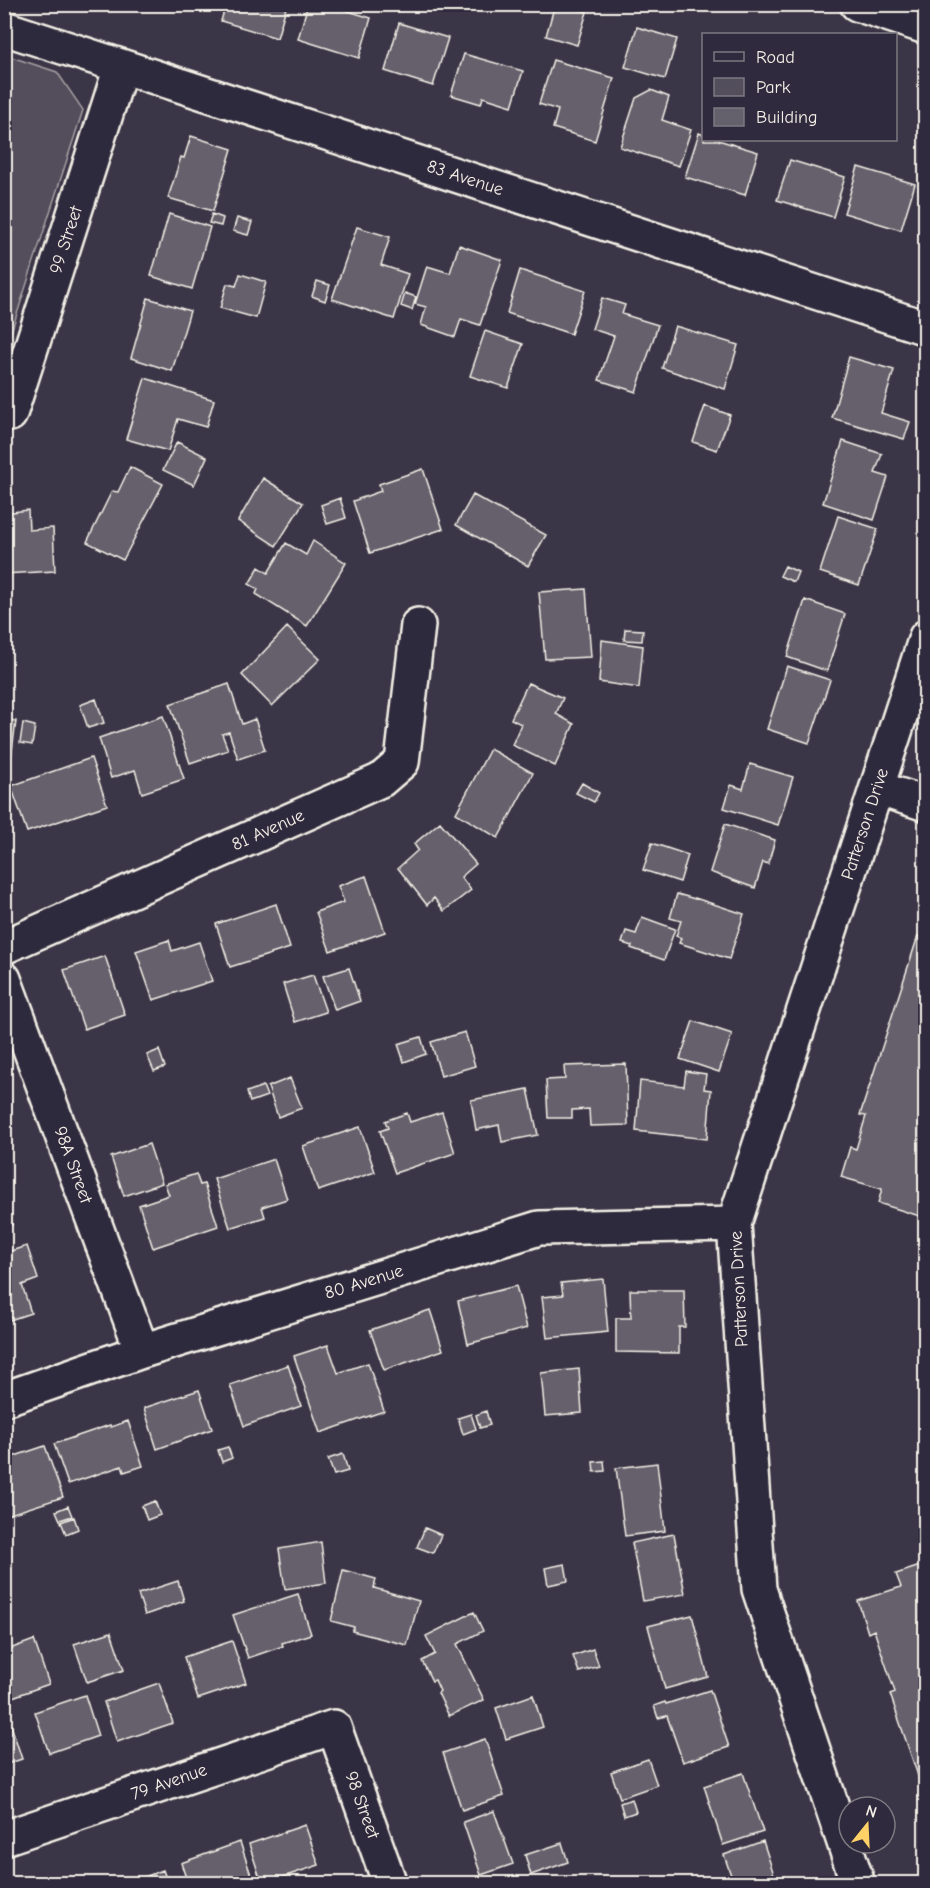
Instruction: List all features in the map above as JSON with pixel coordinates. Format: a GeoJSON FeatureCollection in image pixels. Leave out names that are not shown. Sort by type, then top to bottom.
{"type":"FeatureCollection","features":[{"type":"Feature","properties":{"kind":"street"},"geometry":{"type":"LineString","coordinates":[[857,4],[926,27]]}},
{"type":"Feature","properties":{"kind":"street","name":"83 Avenue"},"geometry":{"type":"LineString","coordinates":[[4,28],[926,328]]}},
{"type":"Feature","properties":{"kind":"street","name":"99 Street"},"geometry":{"type":"LineString","coordinates":[[7,413],[121,67]]}},
{"type":"Feature","properties":{"kind":"street","name":"81 Avenue"},"geometry":{"type":"LineString","coordinates":[[4,947],[381,780],[402,762],[418,625]]}},
{"type":"Feature","properties":{"kind":"street","name":"Patterson Drive"},"geometry":{"type":"LineString","coordinates":[[858,1884],[759,1589],[735,1224],[926,636]]}},
{"type":"Feature","properties":{"kind":"street"},"geometry":{"type":"LineString","coordinates":[[877,788],[926,804]]}},
{"type":"Feature","properties":{"kind":"street","name":"98A Street"},"geometry":{"type":"LineString","coordinates":[[4,979],[142,1351]]}},
{"type":"Feature","properties":{"kind":"street","name":"80 Avenue"},"geometry":{"type":"LineString","coordinates":[[4,1399],[142,1351],[539,1228],[735,1224]]}},
{"type":"Feature","properties":{"kind":"street","name":"79 Avenue"},"geometry":{"type":"LineString","coordinates":[[4,1838],[334,1726]]}},
{"type":"Feature","properties":{"kind":"street","name":"98 Street"},"geometry":{"type":"LineString","coordinates":[[334,1726],[390,1884]]}},
{"type":"Feature","properties":{"kind":"green space"},"geometry":{"type":"Polygon","coordinates":[[[5,55],[57,72],[83,110],[5,351],[5,55]]]}},
{"type":"Feature","properties":{"kind":"building"},"geometry":{"type":"Polygon","coordinates":[[[226,4],[287,4],[277,38],[221,21],[226,4]]]}},
{"type":"Feature","properties":{"kind":"building"},"geometry":{"type":"Polygon","coordinates":[[[308,4],[326,4],[371,18],[359,58],[298,39],[308,4]]]}},
{"type":"Feature","properties":{"kind":"building"},"geometry":{"type":"Polygon","coordinates":[[[555,4],[564,4],[587,12],[577,45],[546,36],[555,4]]]}},
{"type":"Feature","properties":{"kind":"building"},"geometry":{"type":"Polygon","coordinates":[[[399,23],[448,38],[433,86],[385,71],[399,23]]]}},
{"type":"Feature","properties":{"kind":"building"},"geometry":{"type":"Polygon","coordinates":[[[637,27],[677,39],[665,79],[625,67],[637,27]]]}},
{"type":"Feature","properties":{"kind":"building"},"geometry":{"type":"Polygon","coordinates":[[[464,54],[523,71],[512,106],[483,97],[481,104],[451,95],[464,54]]]}},
{"type":"Feature","properties":{"kind":"building"},"geometry":{"type":"Polygon","coordinates":[[[553,60],[614,78],[595,141],[553,128],[558,110],[539,104],[553,60]]]}},
{"type":"Feature","properties":{"kind":"building"},"geometry":{"type":"Polygon","coordinates":[[[651,90],[669,97],[662,120],[691,130],[679,166],[620,147],[636,98],[651,90]]]}},
{"type":"Feature","properties":{"kind":"building"},"geometry":{"type":"Polygon","coordinates":[[[699,133],[702,134],[702,141],[721,141],[758,152],[745,195],[685,177],[699,133]]]}},
{"type":"Feature","properties":{"kind":"building"},"geometry":{"type":"Polygon","coordinates":[[[191,136],[232,149],[213,211],[168,198],[181,157],[184,158],[191,136]]]}},
{"type":"Feature","properties":{"kind":"building"},"geometry":{"type":"Polygon","coordinates":[[[790,160],[845,177],[833,217],[777,200],[790,160]]]}},
{"type":"Feature","properties":{"kind":"building"},"geometry":{"type":"Polygon","coordinates":[[[858,167],[915,184],[901,230],[844,213],[858,167]]]}},
{"type":"Feature","properties":{"kind":"building"},"geometry":{"type":"Polygon","coordinates":[[[169,214],[210,227],[192,289],[151,276],[169,214]]]}},
{"type":"Feature","properties":{"kind":"building"},"geometry":{"type":"Polygon","coordinates":[[[212,214],[223,218],[221,226],[209,223],[212,214]]]}},
{"type":"Feature","properties":{"kind":"building"},"geometry":{"type":"Polygon","coordinates":[[[237,218],[252,222],[248,235],[233,231],[237,218]]]}},
{"type":"Feature","properties":{"kind":"building"},"geometry":{"type":"Polygon","coordinates":[[[357,227],[390,237],[381,265],[408,274],[394,319],[332,299],[357,227]]]}},
{"type":"Feature","properties":{"kind":"building"},"geometry":{"type":"Polygon","coordinates":[[[459,245],[502,260],[480,325],[461,319],[455,337],[421,325],[426,307],[415,304],[427,266],[450,273],[459,245]]]}},
{"type":"Feature","properties":{"kind":"building"},"geometry":{"type":"Polygon","coordinates":[[[520,270],[585,291],[571,334],[507,313],[520,270]]]}},
{"type":"Feature","properties":{"kind":"building"},"geometry":{"type":"Polygon","coordinates":[[[240,274],[266,282],[256,318],[220,308],[227,284],[236,286],[240,274]]]}},
{"type":"Feature","properties":{"kind":"building"},"geometry":{"type":"Polygon","coordinates":[[[317,281],[330,285],[325,301],[312,296],[317,281]]]}},
{"type":"Feature","properties":{"kind":"building"},"geometry":{"type":"Polygon","coordinates":[[[405,293],[416,297],[412,310],[401,306],[405,293]]]}},
{"type":"Feature","properties":{"kind":"building"},"geometry":{"type":"Polygon","coordinates":[[[148,298],[190,311],[172,371],[131,358],[148,298]]]}},
{"type":"Feature","properties":{"kind":"building"},"geometry":{"type":"Polygon","coordinates":[[[602,298],[625,305],[622,314],[658,325],[636,392],[599,380],[614,336],[592,329],[602,298]]]}},
{"type":"Feature","properties":{"kind":"building"},"geometry":{"type":"Polygon","coordinates":[[[675,326],[738,345],[725,389],[662,368],[675,326]]]}},
{"type":"Feature","properties":{"kind":"building"},"geometry":{"type":"Polygon","coordinates":[[[485,331],[523,344],[508,388],[470,376],[485,331]]]}},
{"type":"Feature","properties":{"kind":"building"},"geometry":{"type":"Polygon","coordinates":[[[849,357],[894,370],[881,413],[910,422],[904,439],[832,418],[849,357]]]}},
{"type":"Feature","properties":{"kind":"building"},"geometry":{"type":"Polygon","coordinates":[[[145,378],[214,400],[206,427],[178,419],[168,451],[126,439],[145,378]]]}},
{"type":"Feature","properties":{"kind":"building"},"geometry":{"type":"Polygon","coordinates":[[[705,406],[730,415],[717,450],[693,442],[705,406]]]}},
{"type":"Feature","properties":{"kind":"building"},"geometry":{"type":"Polygon","coordinates":[[[843,441],[882,454],[875,473],[888,477],[874,520],[823,503],[843,441]]]}},
{"type":"Feature","properties":{"kind":"building"},"geometry":{"type":"Polygon","coordinates":[[[177,442],[207,457],[194,485],[163,470],[177,442]]]}},
{"type":"Feature","properties":{"kind":"building"},"geometry":{"type":"Polygon","coordinates":[[[130,467],[163,484],[123,560],[87,542],[112,491],[118,492],[130,467]]]}},
{"type":"Feature","properties":{"kind":"building"},"geometry":{"type":"Polygon","coordinates":[[[423,469],[443,529],[370,553],[353,501],[381,491],[379,484],[423,469]]]}},
{"type":"Feature","properties":{"kind":"building"},"geometry":{"type":"Polygon","coordinates":[[[263,478],[303,503],[276,546],[238,521],[263,478]]]}},
{"type":"Feature","properties":{"kind":"building"},"geometry":{"type":"Polygon","coordinates":[[[473,495],[546,535],[528,566],[456,525],[473,495]]]}},
{"type":"Feature","properties":{"kind":"building"},"geometry":{"type":"Polygon","coordinates":[[[340,498],[346,518],[327,524],[321,505],[340,498]]]}},
{"type":"Feature","properties":{"kind":"building"},"geometry":{"type":"Polygon","coordinates":[[[28,510],[29,530],[53,528],[55,571],[4,574],[4,513],[28,510]]]}},
{"type":"Feature","properties":{"kind":"building"},"geometry":{"type":"Polygon","coordinates":[[[838,516],[878,529],[859,585],[820,572],[838,516]]]}},
{"type":"Feature","properties":{"kind":"building"},"geometry":{"type":"Polygon","coordinates":[[[313,541],[346,563],[307,626],[256,594],[258,589],[249,584],[259,567],[268,573],[286,543],[306,555],[313,541]]]}},
{"type":"Feature","properties":{"kind":"building"},"geometry":{"type":"Polygon","coordinates":[[[785,566],[798,572],[794,582],[780,576],[785,566]]]}},
{"type":"Feature","properties":{"kind":"building"},"geometry":{"type":"Polygon","coordinates":[[[586,589],[591,657],[545,659],[539,592],[586,589]]]}},
{"type":"Feature","properties":{"kind":"building"},"geometry":{"type":"Polygon","coordinates":[[[805,600],[845,614],[827,671],[787,657],[805,600]]]}},
{"type":"Feature","properties":{"kind":"building"},"geometry":{"type":"Polygon","coordinates":[[[287,627],[320,659],[272,706],[242,675],[287,627]]]}},
{"type":"Feature","properties":{"kind":"building"},"geometry":{"type":"Polygon","coordinates":[[[625,629],[643,630],[642,641],[624,640],[625,629]]]}},
{"type":"Feature","properties":{"kind":"building"},"geometry":{"type":"Polygon","coordinates":[[[602,640],[643,646],[639,688],[599,682],[602,640]]]}},
{"type":"Feature","properties":{"kind":"building"},"geometry":{"type":"Polygon","coordinates":[[[787,666],[830,680],[809,743],[767,729],[787,666]]]}},
{"type":"Feature","properties":{"kind":"building"},"geometry":{"type":"Polygon","coordinates":[[[528,683],[563,698],[556,714],[574,724],[555,766],[512,745],[521,724],[511,719],[528,683]]]}},
{"type":"Feature","properties":{"kind":"building"},"geometry":{"type":"Polygon","coordinates":[[[229,684],[242,724],[255,719],[265,750],[238,759],[229,732],[222,734],[228,750],[190,763],[170,704],[229,684]]]}},
{"type":"Feature","properties":{"kind":"building"},"geometry":{"type":"Polygon","coordinates":[[[96,699],[104,723],[88,728],[80,705],[96,699]]]}},
{"type":"Feature","properties":{"kind":"building"},"geometry":{"type":"Polygon","coordinates":[[[163,716],[184,779],[142,793],[135,770],[111,778],[99,738],[163,716]]]}},
{"type":"Feature","properties":{"kind":"building"},"geometry":{"type":"Polygon","coordinates":[[[4,719],[16,721],[7,788],[4,788],[4,719]]]}},
{"type":"Feature","properties":{"kind":"building"},"geometry":{"type":"Polygon","coordinates":[[[23,723],[35,726],[32,745],[20,743],[23,723]]]}},
{"type":"Feature","properties":{"kind":"building"},"geometry":{"type":"Polygon","coordinates":[[[490,749],[533,773],[498,838],[456,813],[490,749]]]}},
{"type":"Feature","properties":{"kind":"building"},"geometry":{"type":"Polygon","coordinates":[[[91,758],[107,805],[27,832],[11,786],[91,758]]]}},
{"type":"Feature","properties":{"kind":"building"},"geometry":{"type":"Polygon","coordinates":[[[750,764],[793,777],[778,825],[724,808],[731,785],[743,789],[750,764]]]}},
{"type":"Feature","properties":{"kind":"building"},"geometry":{"type":"Polygon","coordinates":[[[582,783],[599,793],[594,802],[576,793],[582,783]]]}},
{"type":"Feature","properties":{"kind":"building"},"geometry":{"type":"Polygon","coordinates":[[[440,822],[476,864],[461,877],[471,890],[444,911],[434,898],[427,905],[398,868],[418,850],[414,844],[440,822]]]}},
{"type":"Feature","properties":{"kind":"building"},"geometry":{"type":"Polygon","coordinates":[[[725,824],[775,840],[768,864],[763,862],[755,888],[710,872],[725,824]]]}},
{"type":"Feature","properties":{"kind":"building"},"geometry":{"type":"Polygon","coordinates":[[[652,843],[688,855],[680,882],[643,870],[652,843]]]}},
{"type":"Feature","properties":{"kind":"building"},"geometry":{"type":"Polygon","coordinates":[[[366,876],[385,932],[330,951],[316,912],[344,902],[338,886],[366,876]]]}},
{"type":"Feature","properties":{"kind":"building"},"geometry":{"type":"Polygon","coordinates":[[[677,894],[744,914],[729,959],[679,943],[681,938],[676,936],[681,921],[670,918],[677,894]]]}},
{"type":"Feature","properties":{"kind":"building"},"geometry":{"type":"Polygon","coordinates":[[[276,904],[290,948],[230,967],[216,924],[276,904]]]}},
{"type":"Feature","properties":{"kind":"building"},"geometry":{"type":"Polygon","coordinates":[[[642,917],[675,929],[664,960],[622,943],[626,931],[636,934],[642,917]]]}},
{"type":"Feature","properties":{"kind":"building"},"geometry":{"type":"Polygon","coordinates":[[[918,936],[926,938],[926,1218],[878,1203],[882,1189],[841,1177],[850,1147],[856,1149],[866,1116],[860,1115],[918,936]]]}},
{"type":"Feature","properties":{"kind":"building"},"geometry":{"type":"Polygon","coordinates":[[[169,940],[172,951],[199,942],[212,981],[153,1000],[136,951],[169,940]]]}},
{"type":"Feature","properties":{"kind":"building"},"geometry":{"type":"Polygon","coordinates":[[[105,956],[125,1015],[84,1029],[64,970],[105,956]]]}},
{"type":"Feature","properties":{"kind":"building"},"geometry":{"type":"Polygon","coordinates":[[[349,968],[360,1001],[335,1010],[323,976],[349,968]]]}},
{"type":"Feature","properties":{"kind":"building"},"geometry":{"type":"Polygon","coordinates":[[[313,975],[326,1012],[295,1022],[283,984],[313,975]]]}},
{"type":"Feature","properties":{"kind":"building"},"geometry":{"type":"Polygon","coordinates":[[[693,1021],[732,1034],[719,1072],[680,1059],[693,1021]]]}},
{"type":"Feature","properties":{"kind":"building"},"geometry":{"type":"Polygon","coordinates":[[[465,1032],[475,1066],[441,1076],[431,1042],[465,1032]]]}},
{"type":"Feature","properties":{"kind":"building"},"geometry":{"type":"Polygon","coordinates":[[[421,1037],[426,1054],[404,1062],[398,1044],[421,1037]]]}},
{"type":"Feature","properties":{"kind":"building"},"geometry":{"type":"Polygon","coordinates":[[[159,1050],[165,1067],[154,1071],[147,1055],[159,1050]]]}},
{"type":"Feature","properties":{"kind":"building"},"geometry":{"type":"Polygon","coordinates":[[[626,1064],[628,1125],[590,1126],[589,1109],[572,1110],[572,1118],[548,1118],[546,1080],[565,1079],[564,1066],[626,1064]]]}},
{"type":"Feature","properties":{"kind":"building"},"geometry":{"type":"Polygon","coordinates":[[[686,1071],[706,1074],[704,1089],[711,1090],[707,1139],[636,1131],[640,1081],[684,1086],[686,1071]]]}},
{"type":"Feature","properties":{"kind":"building"},"geometry":{"type":"Polygon","coordinates":[[[290,1078],[302,1108],[278,1117],[268,1087],[290,1078]]]}},
{"type":"Feature","properties":{"kind":"building"},"geometry":{"type":"Polygon","coordinates":[[[263,1086],[267,1096],[250,1102],[247,1092],[263,1086]]]}},
{"type":"Feature","properties":{"kind":"building"},"geometry":{"type":"Polygon","coordinates":[[[528,1089],[538,1135],[502,1142],[499,1125],[476,1130],[471,1100],[528,1089]]]}},
{"type":"Feature","properties":{"kind":"building"},"geometry":{"type":"Polygon","coordinates":[[[442,1112],[455,1153],[395,1173],[380,1131],[388,1128],[385,1121],[407,1113],[410,1122],[442,1112]]]}},
{"type":"Feature","properties":{"kind":"building"},"geometry":{"type":"Polygon","coordinates":[[[360,1127],[375,1172],[318,1191],[303,1146],[360,1127]]]}},
{"type":"Feature","properties":{"kind":"building"},"geometry":{"type":"Polygon","coordinates":[[[149,1144],[162,1183],[124,1196],[111,1157],[149,1144]]]}},
{"type":"Feature","properties":{"kind":"building"},"geometry":{"type":"Polygon","coordinates":[[[274,1159],[287,1199],[262,1207],[265,1217],[230,1228],[214,1179],[274,1159]]]}},
{"type":"Feature","properties":{"kind":"building"},"geometry":{"type":"Polygon","coordinates":[[[196,1174],[200,1185],[204,1184],[218,1226],[153,1248],[139,1205],[169,1195],[165,1184],[196,1174]]]}},
{"type":"Feature","properties":{"kind":"building"},"geometry":{"type":"Polygon","coordinates":[[[4,1202],[12,1225],[4,1228],[4,1202]]]}},
{"type":"Feature","properties":{"kind":"building"},"geometry":{"type":"Polygon","coordinates":[[[27,1246],[38,1279],[22,1285],[31,1313],[4,1322],[4,1253],[27,1246]]]}},
{"type":"Feature","properties":{"kind":"building"},"geometry":{"type":"Polygon","coordinates":[[[603,1279],[608,1332],[547,1338],[542,1297],[563,1295],[561,1283],[603,1279]]]}},
{"type":"Feature","properties":{"kind":"building"},"geometry":{"type":"Polygon","coordinates":[[[516,1286],[527,1328],[468,1344],[458,1301],[516,1286]]]}},
{"type":"Feature","properties":{"kind":"building"},"geometry":{"type":"Polygon","coordinates":[[[630,1290],[684,1290],[685,1327],[679,1327],[679,1353],[616,1352],[616,1318],[631,1318],[630,1290]]]}},
{"type":"Feature","properties":{"kind":"building"},"geometry":{"type":"Polygon","coordinates":[[[430,1310],[443,1350],[384,1370],[370,1330],[430,1310]]]}},
{"type":"Feature","properties":{"kind":"building"},"geometry":{"type":"Polygon","coordinates":[[[328,1345],[338,1373],[368,1363],[384,1411],[320,1433],[294,1356],[328,1345]]]}},
{"type":"Feature","properties":{"kind":"building"},"geometry":{"type":"Polygon","coordinates":[[[288,1365],[301,1406],[244,1426],[230,1385],[288,1365]]]}},
{"type":"Feature","properties":{"kind":"building"},"geometry":{"type":"Polygon","coordinates":[[[579,1369],[582,1413],[545,1416],[541,1373],[579,1369]]]}},
{"type":"Feature","properties":{"kind":"building"},"geometry":{"type":"Polygon","coordinates":[[[199,1390],[212,1429],[157,1449],[144,1408],[199,1390]]]}},
{"type":"Feature","properties":{"kind":"building"},"geometry":{"type":"Polygon","coordinates":[[[486,1411],[490,1425],[480,1428],[476,1415],[486,1411]]]}},
{"type":"Feature","properties":{"kind":"building"},"geometry":{"type":"Polygon","coordinates":[[[471,1414],[476,1429],[463,1434],[458,1418],[471,1414]]]}},
{"type":"Feature","properties":{"kind":"building"},"geometry":{"type":"Polygon","coordinates":[[[128,1421],[143,1466],[124,1472],[122,1466],[68,1484],[54,1444],[128,1421]]]}},
{"type":"Feature","properties":{"kind":"building"},"geometry":{"type":"Polygon","coordinates":[[[45,1446],[63,1497],[4,1516],[4,1472],[10,1471],[6,1459],[45,1446]]]}},
{"type":"Feature","properties":{"kind":"building"},"geometry":{"type":"Polygon","coordinates":[[[228,1447],[232,1458],[222,1462],[218,1450],[228,1447]]]}},
{"type":"Feature","properties":{"kind":"building"},"geometry":{"type":"Polygon","coordinates":[[[343,1454],[348,1471],[334,1475],[328,1459],[343,1454]]]}},
{"type":"Feature","properties":{"kind":"building"},"geometry":{"type":"Polygon","coordinates":[[[604,1461],[605,1471],[594,1472],[593,1462],[604,1461]]]}},
{"type":"Feature","properties":{"kind":"building"},"geometry":{"type":"Polygon","coordinates":[[[657,1463],[665,1531],[625,1536],[616,1468],[657,1463]]]}},
{"type":"Feature","properties":{"kind":"building"},"geometry":{"type":"Polygon","coordinates":[[[155,1501],[160,1515],[147,1520],[142,1506],[155,1501]]]}},
{"type":"Feature","properties":{"kind":"building"},"geometry":{"type":"Polygon","coordinates":[[[68,1506],[72,1516],[60,1520],[56,1511],[68,1506]]]}},
{"type":"Feature","properties":{"kind":"building"},"geometry":{"type":"Polygon","coordinates":[[[74,1517],[78,1529],[66,1534],[61,1522],[74,1517]]]}},
{"type":"Feature","properties":{"kind":"building"},"geometry":{"type":"Polygon","coordinates":[[[425,1528],[441,1535],[433,1553],[417,1547],[425,1528]]]}},
{"type":"Feature","properties":{"kind":"building"},"geometry":{"type":"Polygon","coordinates":[[[674,1534],[685,1594],[643,1601],[632,1543],[674,1534]]]}},
{"type":"Feature","properties":{"kind":"building"},"geometry":{"type":"Polygon","coordinates":[[[321,1542],[326,1583],[285,1589],[279,1549],[321,1542]]]}},
{"type":"Feature","properties":{"kind":"building"},"geometry":{"type":"Polygon","coordinates":[[[565,1564],[568,1581],[548,1585],[545,1568],[565,1564]]]}},
{"type":"Feature","properties":{"kind":"building"},"geometry":{"type":"Polygon","coordinates":[[[926,1564],[926,1799],[890,1694],[895,1692],[874,1630],[868,1633],[858,1601],[901,1587],[896,1574],[926,1564]]]}},
{"type":"Feature","properties":{"kind":"building"},"geometry":{"type":"Polygon","coordinates":[[[343,1570],[376,1579],[374,1588],[419,1601],[407,1645],[352,1631],[354,1627],[331,1621],[343,1570]]]}},
{"type":"Feature","properties":{"kind":"building"},"geometry":{"type":"Polygon","coordinates":[[[178,1581],[184,1601],[145,1615],[138,1594],[178,1581]]]}},
{"type":"Feature","properties":{"kind":"building"},"geometry":{"type":"Polygon","coordinates":[[[298,1594],[311,1634],[282,1643],[283,1646],[248,1658],[233,1615],[298,1594]]]}},
{"type":"Feature","properties":{"kind":"building"},"geometry":{"type":"Polygon","coordinates":[[[474,1612],[483,1631],[457,1644],[484,1700],[449,1716],[438,1693],[440,1691],[435,1680],[432,1681],[422,1661],[435,1654],[426,1636],[474,1612]]]}},
{"type":"Feature","properties":{"kind":"building"},"geometry":{"type":"Polygon","coordinates":[[[692,1615],[708,1677],[665,1689],[648,1626],[692,1615]]]}},
{"type":"Feature","properties":{"kind":"building"},"geometry":{"type":"Polygon","coordinates":[[[111,1632],[124,1670],[87,1682],[74,1644],[111,1632]]]}},
{"type":"Feature","properties":{"kind":"building"},"geometry":{"type":"Polygon","coordinates":[[[34,1640],[49,1684],[7,1699],[4,1692],[4,1651],[34,1640]]]}},
{"type":"Feature","properties":{"kind":"building"},"geometry":{"type":"Polygon","coordinates":[[[232,1641],[246,1683],[198,1699],[184,1657],[232,1641]]]}},
{"type":"Feature","properties":{"kind":"building"},"geometry":{"type":"Polygon","coordinates":[[[593,1649],[599,1666],[579,1672],[573,1656],[593,1649]]]}},
{"type":"Feature","properties":{"kind":"building"},"geometry":{"type":"Polygon","coordinates":[[[159,1683],[173,1723],[117,1742],[104,1702],[159,1683]]]}},
{"type":"Feature","properties":{"kind":"building"},"geometry":{"type":"Polygon","coordinates":[[[710,1690],[729,1747],[683,1762],[667,1716],[658,1718],[654,1706],[710,1690]]]}},
{"type":"Feature","properties":{"kind":"building"},"geometry":{"type":"Polygon","coordinates":[[[85,1695],[98,1736],[49,1753],[35,1712],[85,1695]]]}},
{"type":"Feature","properties":{"kind":"building"},"geometry":{"type":"Polygon","coordinates":[[[533,1695],[543,1727],[506,1739],[496,1708],[533,1695]]]}},
{"type":"Feature","properties":{"kind":"building"},"geometry":{"type":"Polygon","coordinates":[[[9,1719],[22,1759],[4,1765],[4,1721],[9,1719]]]}},
{"type":"Feature","properties":{"kind":"building"},"geometry":{"type":"Polygon","coordinates":[[[485,1739],[504,1796],[462,1810],[443,1753],[485,1739]]]}},
{"type":"Feature","properties":{"kind":"building"},"geometry":{"type":"Polygon","coordinates":[[[648,1759],[657,1785],[620,1798],[611,1772],[648,1759]]]}},
{"type":"Feature","properties":{"kind":"building"},"geometry":{"type":"Polygon","coordinates":[[[743,1773],[763,1832],[723,1845],[704,1786],[743,1773]]]}},
{"type":"Feature","properties":{"kind":"building"},"geometry":{"type":"Polygon","coordinates":[[[632,1799],[636,1812],[624,1816],[620,1803],[632,1799]]]}},
{"type":"Feature","properties":{"kind":"building"},"geometry":{"type":"Polygon","coordinates":[[[494,1811],[513,1864],[481,1875],[463,1822],[494,1811]]]}},
{"type":"Feature","properties":{"kind":"building"},"geometry":{"type":"Polygon","coordinates":[[[305,1825],[319,1865],[262,1884],[249,1844],[305,1825]]]}},
{"type":"Feature","properties":{"kind":"building"},"geometry":{"type":"Polygon","coordinates":[[[763,1841],[777,1884],[734,1884],[724,1855],[763,1841]]]}},
{"type":"Feature","properties":{"kind":"building"},"geometry":{"type":"Polygon","coordinates":[[[240,1842],[254,1884],[188,1884],[181,1863],[240,1842]]]}},
{"type":"Feature","properties":{"kind":"building"},"geometry":{"type":"Polygon","coordinates":[[[562,1843],[568,1862],[531,1875],[525,1855],[562,1843]]]}},
{"type":"Feature","properties":{"kind":"building"},"geometry":{"type":"Polygon","coordinates":[[[163,1870],[168,1884],[126,1884],[163,1870]]]}}]}
